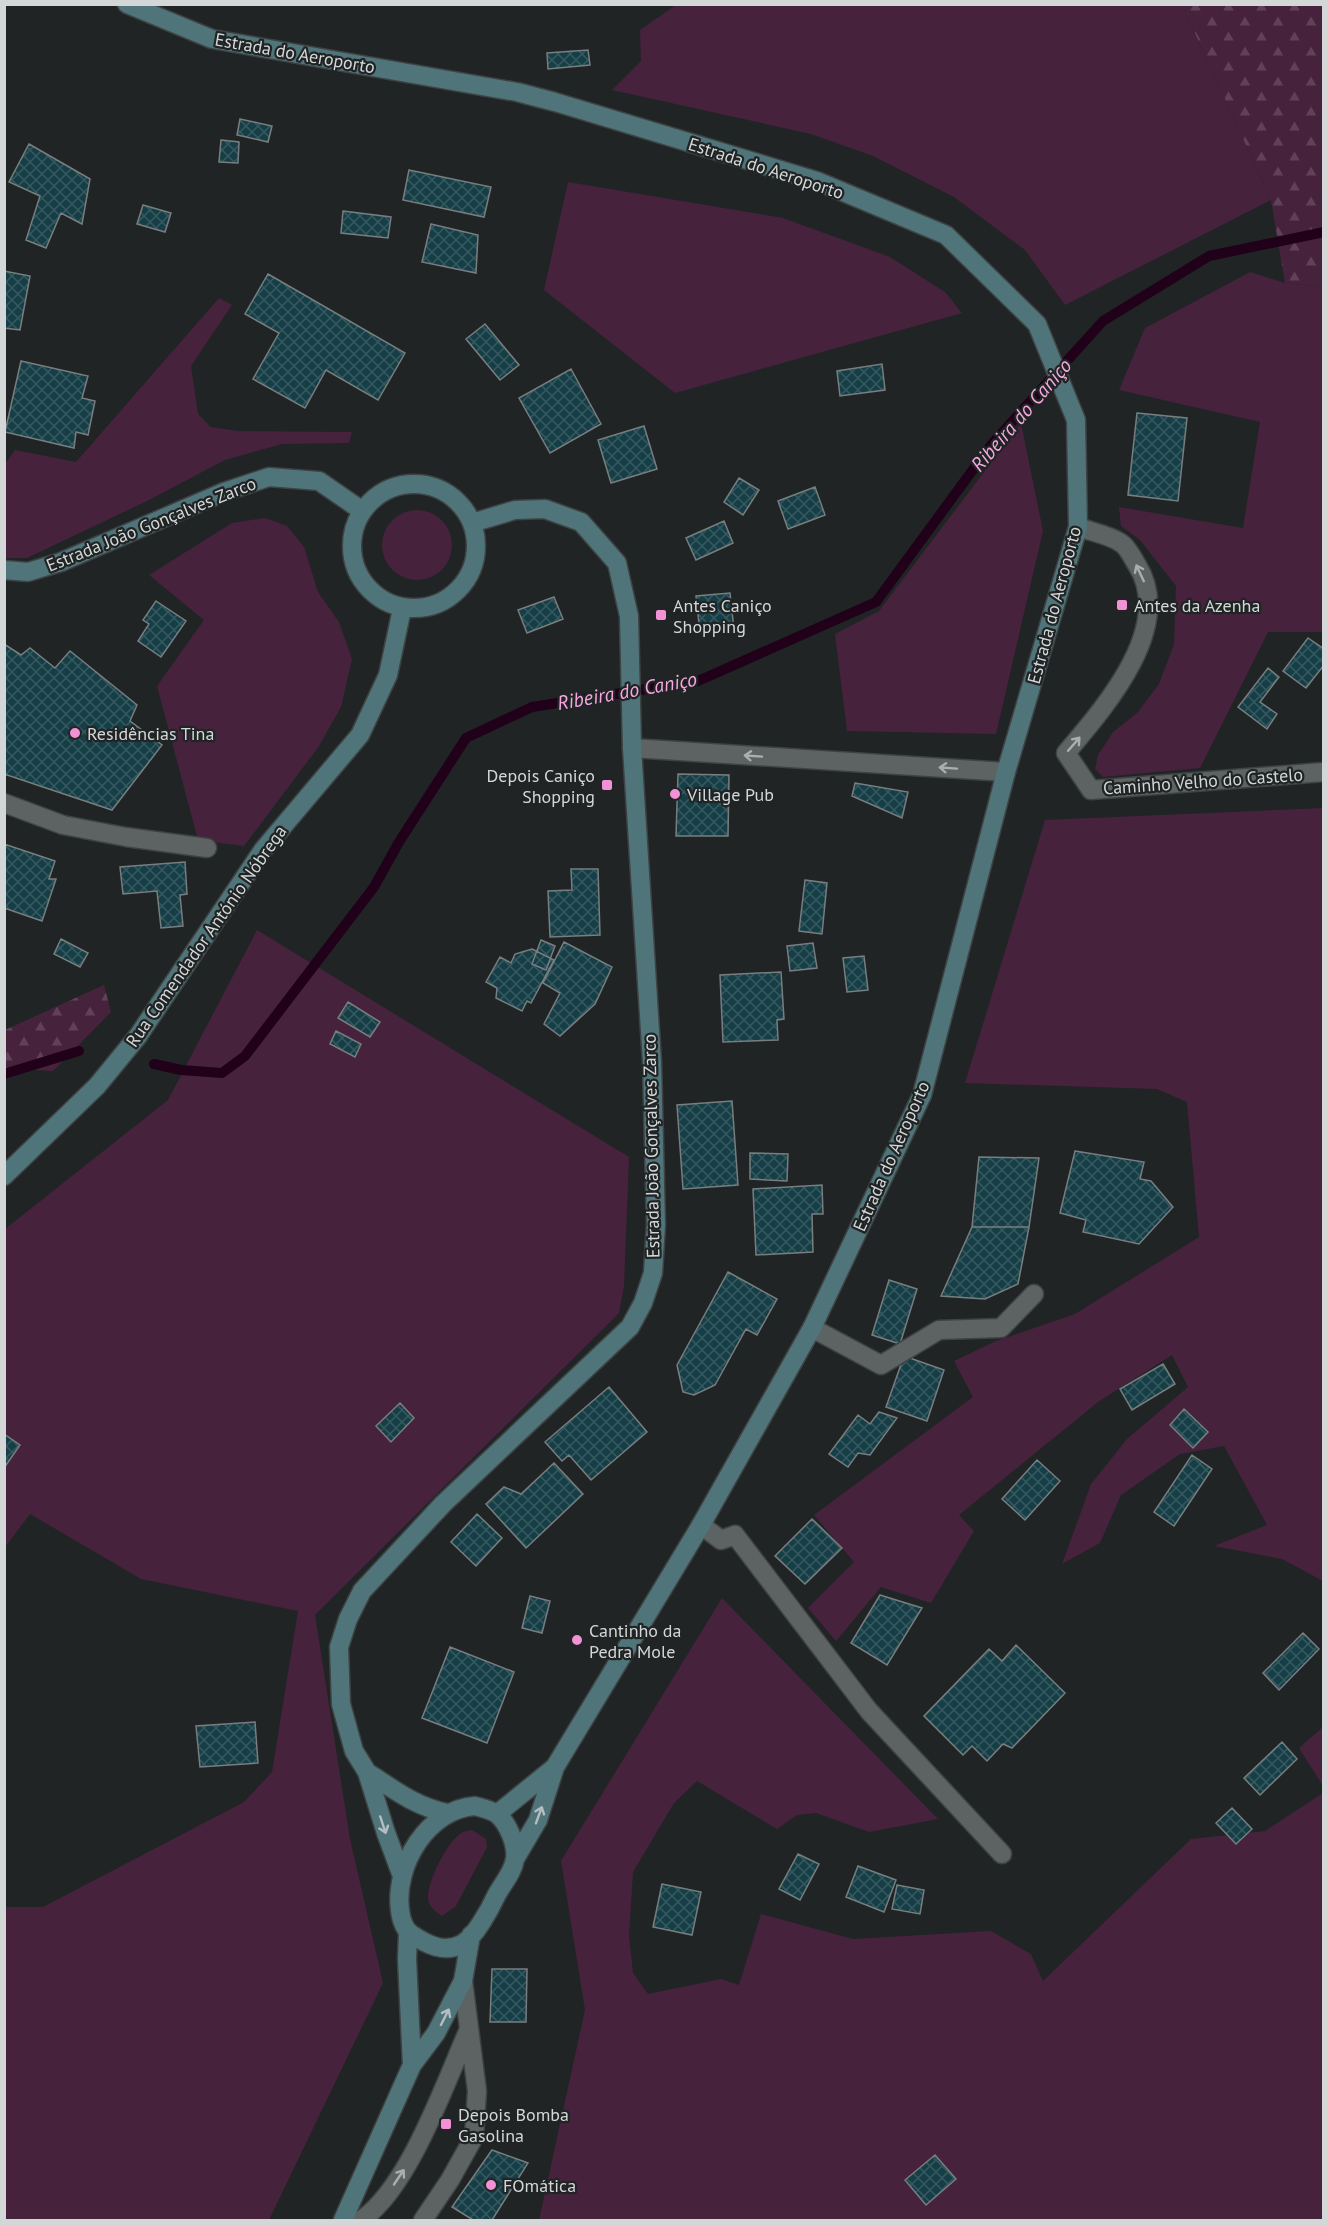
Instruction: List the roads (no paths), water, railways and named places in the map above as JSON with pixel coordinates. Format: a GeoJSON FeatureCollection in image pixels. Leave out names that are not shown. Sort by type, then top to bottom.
{"type":"FeatureCollection","features":[{"type":"Feature","properties":{"kind":"main road","name":"Estrada do Aeroporto"},"geometry":{"type":"LineString","coordinates":[[127,4],[212,39],[517,92],[817,181],[946,235],[1037,324],[1076,420],[1078,527],[1006,772],[922,1095],[812,1328],[701,1526],[555,1767],[537,1820],[515,1859]]}},
{"type":"Feature","properties":{"kind":"main road","name":"Estrada João Gonçalves Zarco"},"geometry":{"type":"LineString","coordinates":[[4,570],[28,572],[61,562],[224,492],[269,477],[319,481],[361,510]]}},
{"type":"Feature","properties":{"kind":"main road"},"geometry":{"type":"LineString","coordinates":[[417,483],[440,489],[459,502],[472,523],[476,549],[469,574],[453,595],[429,607],[402,609],[381,599],[364,583],[354,562],[352,538],[361,510],[373,497],[394,486],[417,483]]}},
{"type":"Feature","properties":{"kind":"main road","name":"Estrada João Gonçalves Zarco"},"geometry":{"type":"LineString","coordinates":[[402,1876],[367,1773],[354,1751],[341,1704],[339,1647],[348,1618],[362,1591],[443,1504],[630,1327],[643,1303],[653,1273],[656,1225],[652,1062],[632,748],[629,616],[617,563],[581,522],[545,509],[516,510],[472,523]]}},
{"type":"Feature","properties":{"kind":"main road","name":"Rua Comendador António Nóbrega"},"geometry":{"type":"LineString","coordinates":[[4,1176],[97,1086],[138,1036],[263,850],[360,735],[388,675],[402,609]]}},
{"type":"Feature","properties":{"kind":"main road","name":"Estrada do Aeroporto"},"geometry":{"type":"LineString","coordinates":[[497,1814],[555,1767]]}},
{"type":"Feature","properties":{"kind":"main road","name":"Estrada João Gonçalves Zarco"},"geometry":{"type":"LineString","coordinates":[[367,1773],[428,1810],[447,1814]]}},
{"type":"Feature","properties":{"kind":"main road"},"geometry":{"type":"LineString","coordinates":[[475,1806],[497,1814],[506,1826],[514,1844],[515,1859],[491,1908],[471,1935],[463,1944],[443,1948],[427,1944],[408,1932],[401,1920],[399,1905],[402,1876],[409,1857],[420,1840],[435,1822],[462,1807],[475,1806]]}},
{"type":"Feature","properties":{"kind":"main road"},"geometry":{"type":"LineString","coordinates":[[408,1932],[406,1959],[412,2065]]}},
{"type":"Feature","properties":{"kind":"main road"},"geometry":{"type":"LineString","coordinates":[[343,2220],[412,2065],[436,2033],[463,1981],[471,1935]]}},
{"type":"Feature","properties":{"kind":"street","name":"Caminho Velho do Castelo"},"geometry":{"type":"LineString","coordinates":[[1078,527],[1123,543],[1143,576],[1149,610],[1137,653],[1102,711],[1066,753],[1091,790],[1323,772]]}},
{"type":"Feature","properties":{"kind":"street"},"geometry":{"type":"LineString","coordinates":[[632,748],[1006,772]]}},
{"type":"Feature","properties":{"kind":"street"},"geometry":{"type":"LineString","coordinates":[[4,804],[63,825],[126,837],[207,848]]}},
{"type":"Feature","properties":{"kind":"street"},"geometry":{"type":"LineString","coordinates":[[812,1328],[881,1365],[939,1330],[1001,1328],[1034,1294]]}},
{"type":"Feature","properties":{"kind":"street"},"geometry":{"type":"LineString","coordinates":[[701,1526],[721,1540],[735,1535],[869,1711],[1002,1854]]}},
{"type":"Feature","properties":{"kind":"street"},"geometry":{"type":"LineString","coordinates":[[423,2220],[450,2180],[474,2137],[477,2091],[463,1981]]}},
{"type":"Feature","properties":{"kind":"street"},"geometry":{"type":"LineString","coordinates":[[362,2220],[376,2211],[412,2157],[469,2029]]}},
{"type":"Feature","properties":{"kind":"waterway","name":"Ribeira do Caniço"},"geometry":{"type":"LineString","coordinates":[[154,1064],[181,1070],[222,1073],[245,1056],[374,887],[399,842],[466,738],[532,707],[698,681],[876,602],[991,445],[1103,321],[1209,256],[1324,232]]}},
{"type":"Feature","properties":{"kind":"waterway","name":"Ribeira do Caniço"},"geometry":{"type":"LineString","coordinates":[[4,1074],[79,1051]]}},
{"type":"Feature","properties":{"kind":"place","name":"Antes da Azenha"},"geometry":{"type":"Point","coordinates":[1122,605]}},
{"type":"Feature","properties":{"kind":"place","name":"Antes Caniço Shopping"},"geometry":{"type":"Point","coordinates":[661,615]}},
{"type":"Feature","properties":{"kind":"place","name":"Residências Tina"},"geometry":{"type":"Point","coordinates":[75,733]}},
{"type":"Feature","properties":{"kind":"place","name":"Depois Caniço Shopping"},"geometry":{"type":"Point","coordinates":[607,785]}},
{"type":"Feature","properties":{"kind":"place","name":"Village Pub"},"geometry":{"type":"Point","coordinates":[675,794]}},
{"type":"Feature","properties":{"kind":"place","name":"Cantinho da Pedra Mole"},"geometry":{"type":"Point","coordinates":[577,1640]}},
{"type":"Feature","properties":{"kind":"place","name":"Depois Bomba Gasolina"},"geometry":{"type":"Point","coordinates":[446,2124]}},
{"type":"Feature","properties":{"kind":"place","name":"FOmática"},"geometry":{"type":"Point","coordinates":[491,2185]}}]}
